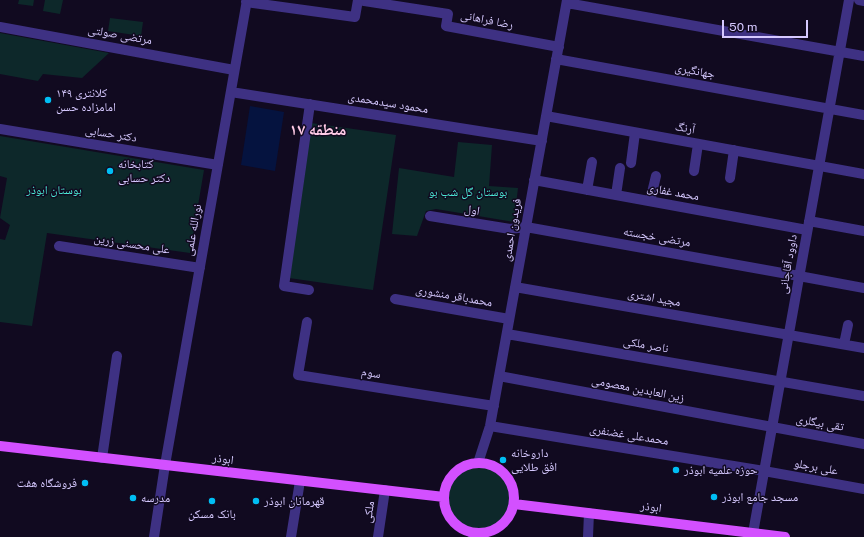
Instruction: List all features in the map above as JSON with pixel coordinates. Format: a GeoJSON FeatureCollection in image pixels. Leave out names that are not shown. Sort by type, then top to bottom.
{"type":"FeatureCollection","features":[{"type":"Feature","properties":{"kind":"main road","name":"ابوذر"},"geometry":{"type":"LineString","coordinates":[[0,446],[444,497]]}},
{"type":"Feature","properties":{"kind":"main road"},"geometry":{"type":"LineString","coordinates":[[478,463],[497,469],[505,475],[511,484],[514,493],[514,504],[511,514],[496,530],[474,535],[455,524],[445,507],[444,497],[446,487],[458,470],[478,463]]}},
{"type":"Feature","properties":{"kind":"main road","name":"ابوذر"},"geometry":{"type":"LineString","coordinates":[[514,504],[778,537]]}},
{"type":"Feature","properties":{"kind":"street","name":"رضا فراهانی"},"geometry":{"type":"LineString","coordinates":[[247,1],[355,17],[358,0],[448,14],[446,26],[559,48]]}},
{"type":"Feature","properties":{"kind":"street","name":"داوود آقاجانی"},"geometry":{"type":"LineString","coordinates":[[753,533],[849,0]]}},
{"type":"Feature","properties":{"kind":"street"},"geometry":{"type":"LineString","coordinates":[[859,0],[864,1]]}},
{"type":"Feature","properties":{"kind":"street","name":"نورالله علمی"},"geometry":{"type":"LineString","coordinates":[[154,537],[165,465],[247,1]]}},
{"type":"Feature","properties":{"kind":"street"},"geometry":{"type":"LineString","coordinates":[[567,2],[598,4],[864,56]]}},
{"type":"Feature","properties":{"kind":"street","name":"فریدون احمدی"},"geometry":{"type":"LineString","coordinates":[[478,463],[490,426],[494,406],[567,2]]}},
{"type":"Feature","properties":{"kind":"street","name":"مرتضی صولتی"},"geometry":{"type":"LineString","coordinates":[[0,26],[234,70]]}},
{"type":"Feature","properties":{"kind":"street","name":"جهانگیری"},"geometry":{"type":"LineString","coordinates":[[556,59],[864,115]]}},
{"type":"Feature","properties":{"kind":"street","name":"محمود سیدمحمدی"},"geometry":{"type":"LineString","coordinates":[[231,92],[542,141]]}},
{"type":"Feature","properties":{"kind":"street"},"geometry":{"type":"LineString","coordinates":[[309,290],[284,286],[310,104]]}},
{"type":"Feature","properties":{"kind":"street","name":"آرنگ"},"geometry":{"type":"LineString","coordinates":[[546,116],[864,174]]}},
{"type":"Feature","properties":{"kind":"street","name":"دکتر حسابی"},"geometry":{"type":"LineString","coordinates":[[0,129],[218,165]]}},
{"type":"Feature","properties":{"kind":"street"},"geometry":{"type":"LineString","coordinates":[[631,163],[635,132]]}},
{"type":"Feature","properties":{"kind":"street"},"geometry":{"type":"LineString","coordinates":[[694,171],[698,144]]}},
{"type":"Feature","properties":{"kind":"street"},"geometry":{"type":"LineString","coordinates":[[730,178],[734,150]]}},
{"type":"Feature","properties":{"kind":"street"},"geometry":{"type":"LineString","coordinates":[[588,190],[592,162]]}},
{"type":"Feature","properties":{"kind":"street"},"geometry":{"type":"LineString","coordinates":[[616,195],[620,168]]}},
{"type":"Feature","properties":{"kind":"street"},"geometry":{"type":"LineString","coordinates":[[650,201],[656,176]]}},
{"type":"Feature","properties":{"kind":"street","name":"محمد غفاری"},"geometry":{"type":"LineString","coordinates":[[534,180],[650,201],[808,226],[864,232]]}},
{"type":"Feature","properties":{"kind":"street","name":"اول"},"geometry":{"type":"LineString","coordinates":[[430,216],[510,229]]}},
{"type":"Feature","properties":{"kind":"street","name":"مرتضی خجسته"},"geometry":{"type":"LineString","coordinates":[[510,229],[526,227],[864,288]]}},
{"type":"Feature","properties":{"kind":"street","name":"علی محسنی زرین"},"geometry":{"type":"LineString","coordinates":[[59,246],[200,268]]}},
{"type":"Feature","properties":{"kind":"street","name":"مجید اشتری"},"geometry":{"type":"LineString","coordinates":[[515,287],[864,348]]}},
{"type":"Feature","properties":{"kind":"street","name":"محمدباقر منشوری"},"geometry":{"type":"LineString","coordinates":[[395,299],[509,319]]}},
{"type":"Feature","properties":{"kind":"street","name":"سوم"},"geometry":{"type":"LineString","coordinates":[[307,322],[298,375],[494,406]]}},
{"type":"Feature","properties":{"kind":"street"},"geometry":{"type":"LineString","coordinates":[[844,344],[848,325]]}},
{"type":"Feature","properties":{"kind":"street","name":"ناصر ملکی"},"geometry":{"type":"LineString","coordinates":[[506,334],[864,396]]}},
{"type":"Feature","properties":{"kind":"street"},"geometry":{"type":"LineString","coordinates":[[102,458],[117,356]]}},
{"type":"Feature","properties":{"kind":"street","name":"زین العابدین معصومی"},"geometry":{"type":"LineString","coordinates":[[499,376],[772,427]]}},
{"type":"Feature","properties":{"kind":"street","name":"محمدعلی غضنفری"},"geometry":{"type":"LineString","coordinates":[[490,426],[764,471]]}},
{"type":"Feature","properties":{"kind":"street","name":"تقی بیگلری"},"geometry":{"type":"LineString","coordinates":[[772,427],[864,444]]}},
{"type":"Feature","properties":{"kind":"street","name":"علی برجلو"},"geometry":{"type":"LineString","coordinates":[[764,471],[864,489]]}},
{"type":"Feature","properties":{"kind":"street"},"geometry":{"type":"LineString","coordinates":[[291,537],[300,481]]}},
{"type":"Feature","properties":{"kind":"street","name":"ملکی"},"geometry":{"type":"LineString","coordinates":[[378,537],[385,490]]}},
{"type":"Feature","properties":{"kind":"street"},"geometry":{"type":"LineString","coordinates":[[588,537],[589,513]]}},
{"type":"Feature","properties":{"kind":"green space"},"geometry":{"type":"Polygon","coordinates":[[[19,0],[34,0],[33,6],[18,4],[19,0]]]}},
{"type":"Feature","properties":{"kind":"green space"},"geometry":{"type":"Polygon","coordinates":[[[45,0],[63,0],[60,14],[43,11],[45,0]]]}},
{"type":"Feature","properties":{"kind":"green space"},"geometry":{"type":"Polygon","coordinates":[[[110,18],[143,22],[141,36],[108,31],[110,18]]]}},
{"type":"Feature","properties":{"kind":"green space"},"geometry":{"type":"Polygon","coordinates":[[[0,33],[109,53],[82,78],[43,74],[38,81],[0,74],[0,33]]]}},
{"type":"Feature","properties":{"kind":"green space"},"geometry":{"type":"Polygon","coordinates":[[[311,123],[396,135],[373,290],[289,278],[311,123]]]}},
{"type":"Feature","properties":{"kind":"green space","name":"بوستان ابوذر"},"geometry":{"type":"Polygon","coordinates":[[[0,136],[204,170],[190,253],[47,233],[32,326],[0,322],[0,239],[5,240],[10,225],[0,218],[7,178],[0,176],[0,136]]]}},
{"type":"Feature","properties":{"kind":"green space","name":"بوستان گل شب بو"},"geometry":{"type":"Polygon","coordinates":[[[458,142],[492,145],[489,186],[518,188],[514,222],[436,209],[426,211],[417,236],[392,234],[399,168],[454,177],[458,142]]]}},
{"type":"Feature","properties":{"kind":"green space"},"geometry":{"type":"Polygon","coordinates":[[[479,467],[496,472],[501,476],[505,481],[510,498],[505,515],[501,520],[496,524],[479,529],[462,524],[457,520],[453,515],[448,498],[453,481],[457,476],[462,472],[479,467]]]}},
{"type":"Feature","properties":{"kind":"water"},"geometry":{"type":"Polygon","coordinates":[[[250,106],[284,112],[275,171],[241,165],[250,106]]]}},
{"type":"Feature","properties":{"kind":"place","name":"کلانتری ۱۴۹ امامزاده حسن"},"geometry":{"type":"Point","coordinates":[48,100]}},
{"type":"Feature","properties":{"kind":"place","name":"کتابخانه دکتر حسابی"},"geometry":{"type":"Point","coordinates":[110,171]}},
{"type":"Feature","properties":{"kind":"place","name":"داروخانه افق طلایی"},"geometry":{"type":"Point","coordinates":[503,460]}},
{"type":"Feature","properties":{"kind":"place","name":"حوزه علمیه ابوذر"},"geometry":{"type":"Point","coordinates":[676,470]}},
{"type":"Feature","properties":{"kind":"place","name":"فروشگاه هفت"},"geometry":{"type":"Point","coordinates":[85,483]}},
{"type":"Feature","properties":{"kind":"place","name":"مسجد جامع ابوذر"},"geometry":{"type":"Point","coordinates":[714,497]}},
{"type":"Feature","properties":{"kind":"place","name":"مدرسه"},"geometry":{"type":"Point","coordinates":[133,498]}},
{"type":"Feature","properties":{"kind":"place","name":"بانک مسکن"},"geometry":{"type":"Point","coordinates":[212,501]}},
{"type":"Feature","properties":{"kind":"place","name":"قهرمانان ابوذر"},"geometry":{"type":"Point","coordinates":[256,501]}},
{"type":"Feature","properties":{"kind":"district","name":"منطقه ۱۷"},"geometry":{"type":"Point","coordinates":[318,130]}}]}
